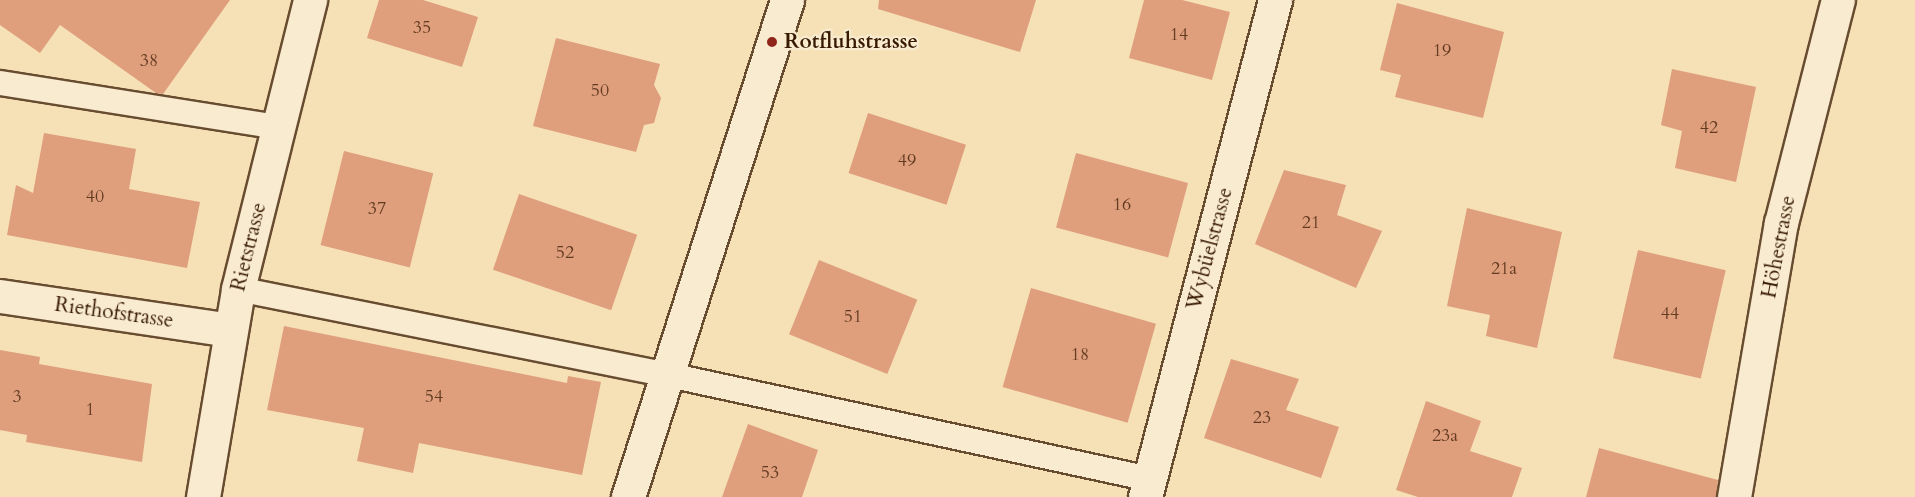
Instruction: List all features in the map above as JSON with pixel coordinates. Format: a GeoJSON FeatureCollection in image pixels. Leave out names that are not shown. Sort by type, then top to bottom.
{"type":"FeatureCollection","features":[{"type":"Feature","properties":{"kind":"street","name":"Rietstrasse"},"geometry":{"type":"LineString","coordinates":[[203,497],[229,330],[310,0]]}},
{"type":"Feature","properties":{"kind":"street"},"geometry":{"type":"LineString","coordinates":[[628,497],[669,375],[787,0]]}},
{"type":"Feature","properties":{"kind":"street","name":"Wybüelstrasse"},"geometry":{"type":"LineString","coordinates":[[1146,487],[1275,0]]}},
{"type":"Feature","properties":{"kind":"street","name":"Höhestrasse"},"geometry":{"type":"LineString","coordinates":[[1734,497],[1781,224],[1838,0]]}},
{"type":"Feature","properties":{"kind":"street","name":"Riethofstrasse"},"geometry":{"type":"LineString","coordinates":[[0,296],[229,330]]}},
{"type":"Feature","properties":{"kind":"lane"},"geometry":{"type":"LineString","coordinates":[[0,83],[279,127]]}},
{"type":"Feature","properties":{"kind":"lane"},"geometry":{"type":"LineString","coordinates":[[238,289],[669,375],[1146,487]]}},
{"type":"Feature","properties":{"kind":"building"},"geometry":{"type":"Polygon","coordinates":[[[0,0],[230,0],[163,94],[156,93],[60,25],[40,53],[0,25],[0,0]]]}},
{"type":"Feature","properties":{"kind":"building"},"geometry":{"type":"Polygon","coordinates":[[[379,0],[423,0],[478,17],[462,67],[367,38],[379,0]]]}},
{"type":"Feature","properties":{"kind":"building"},"geometry":{"type":"Polygon","coordinates":[[[879,0],[1036,0],[1020,52],[878,9],[879,0]]]}},
{"type":"Feature","properties":{"kind":"building"},"geometry":{"type":"Polygon","coordinates":[[[1144,0],[1182,0],[1230,12],[1212,80],[1129,58],[1144,0]]]}},
{"type":"Feature","properties":{"kind":"building"},"geometry":{"type":"Polygon","coordinates":[[[1397,3],[1504,32],[1483,118],[1395,97],[1401,75],[1380,70],[1397,3]]]}},
{"type":"Feature","properties":{"kind":"building"},"geometry":{"type":"Polygon","coordinates":[[[556,38],[660,64],[654,85],[661,98],[654,123],[644,125],[636,152],[533,126],[556,38]]]}},
{"type":"Feature","properties":{"kind":"building"},"geometry":{"type":"Polygon","coordinates":[[[1672,69],[1756,87],[1736,182],[1675,168],[1682,131],[1661,125],[1672,69]]]}},
{"type":"Feature","properties":{"kind":"building"},"geometry":{"type":"Polygon","coordinates":[[[868,113],[966,145],[946,205],[849,173],[868,113]]]}},
{"type":"Feature","properties":{"kind":"building"},"geometry":{"type":"Polygon","coordinates":[[[44,133],[136,149],[129,189],[200,202],[187,268],[7,235],[16,185],[33,193],[44,133]]]}},
{"type":"Feature","properties":{"kind":"building"},"geometry":{"type":"Polygon","coordinates":[[[344,151],[433,173],[410,267],[321,245],[344,151]]]}},
{"type":"Feature","properties":{"kind":"building"},"geometry":{"type":"Polygon","coordinates":[[[1076,153],[1188,183],[1168,257],[1056,227],[1076,153]]]}},
{"type":"Feature","properties":{"kind":"building"},"geometry":{"type":"Polygon","coordinates":[[[1284,170],[1346,185],[1337,215],[1382,231],[1356,288],[1255,244],[1284,170]]]}},
{"type":"Feature","properties":{"kind":"building"},"geometry":{"type":"Polygon","coordinates":[[[519,194],[637,235],[611,310],[493,270],[519,194]]]}},
{"type":"Feature","properties":{"kind":"building"},"geometry":{"type":"Polygon","coordinates":[[[1467,208],[1562,232],[1537,348],[1486,336],[1490,315],[1447,306],[1467,208]]]}},
{"type":"Feature","properties":{"kind":"building"},"geometry":{"type":"Polygon","coordinates":[[[1638,250],[1726,270],[1701,378],[1613,358],[1638,250]]]}},
{"type":"Feature","properties":{"kind":"building"},"geometry":{"type":"Polygon","coordinates":[[[819,260],[917,300],[887,374],[789,334],[819,260]]]}},
{"type":"Feature","properties":{"kind":"building"},"geometry":{"type":"Polygon","coordinates":[[[1031,288],[1156,324],[1128,423],[1003,387],[1031,288]]]}},
{"type":"Feature","properties":{"kind":"building"},"geometry":{"type":"Polygon","coordinates":[[[284,326],[567,383],[568,376],[601,382],[582,475],[419,443],[413,473],[357,461],[364,428],[267,410],[284,326]]]}},
{"type":"Feature","properties":{"kind":"building"},"geometry":{"type":"Polygon","coordinates":[[[0,350],[40,357],[39,364],[152,384],[142,462],[26,442],[27,435],[0,430],[0,350]]]}},
{"type":"Feature","properties":{"kind":"building"},"geometry":{"type":"Polygon","coordinates":[[[1231,359],[1299,379],[1286,410],[1339,427],[1321,478],[1204,438],[1231,359]]]}},
{"type":"Feature","properties":{"kind":"building"},"geometry":{"type":"Polygon","coordinates":[[[1426,401],[1481,421],[1470,451],[1522,468],[1512,497],[1418,497],[1396,490],[1426,401]]]}},
{"type":"Feature","properties":{"kind":"building"},"geometry":{"type":"Polygon","coordinates":[[[748,424],[818,450],[802,497],[722,497],[748,424]]]}},
{"type":"Feature","properties":{"kind":"building"},"geometry":{"type":"Polygon","coordinates":[[[1599,448],[1718,480],[1716,497],[1586,497],[1599,448]]]}},
{"type":"Feature","properties":{"kind":"place","name":"Rotfluhstrasse"},"geometry":{"type":"Point","coordinates":[772,42]}}]}
